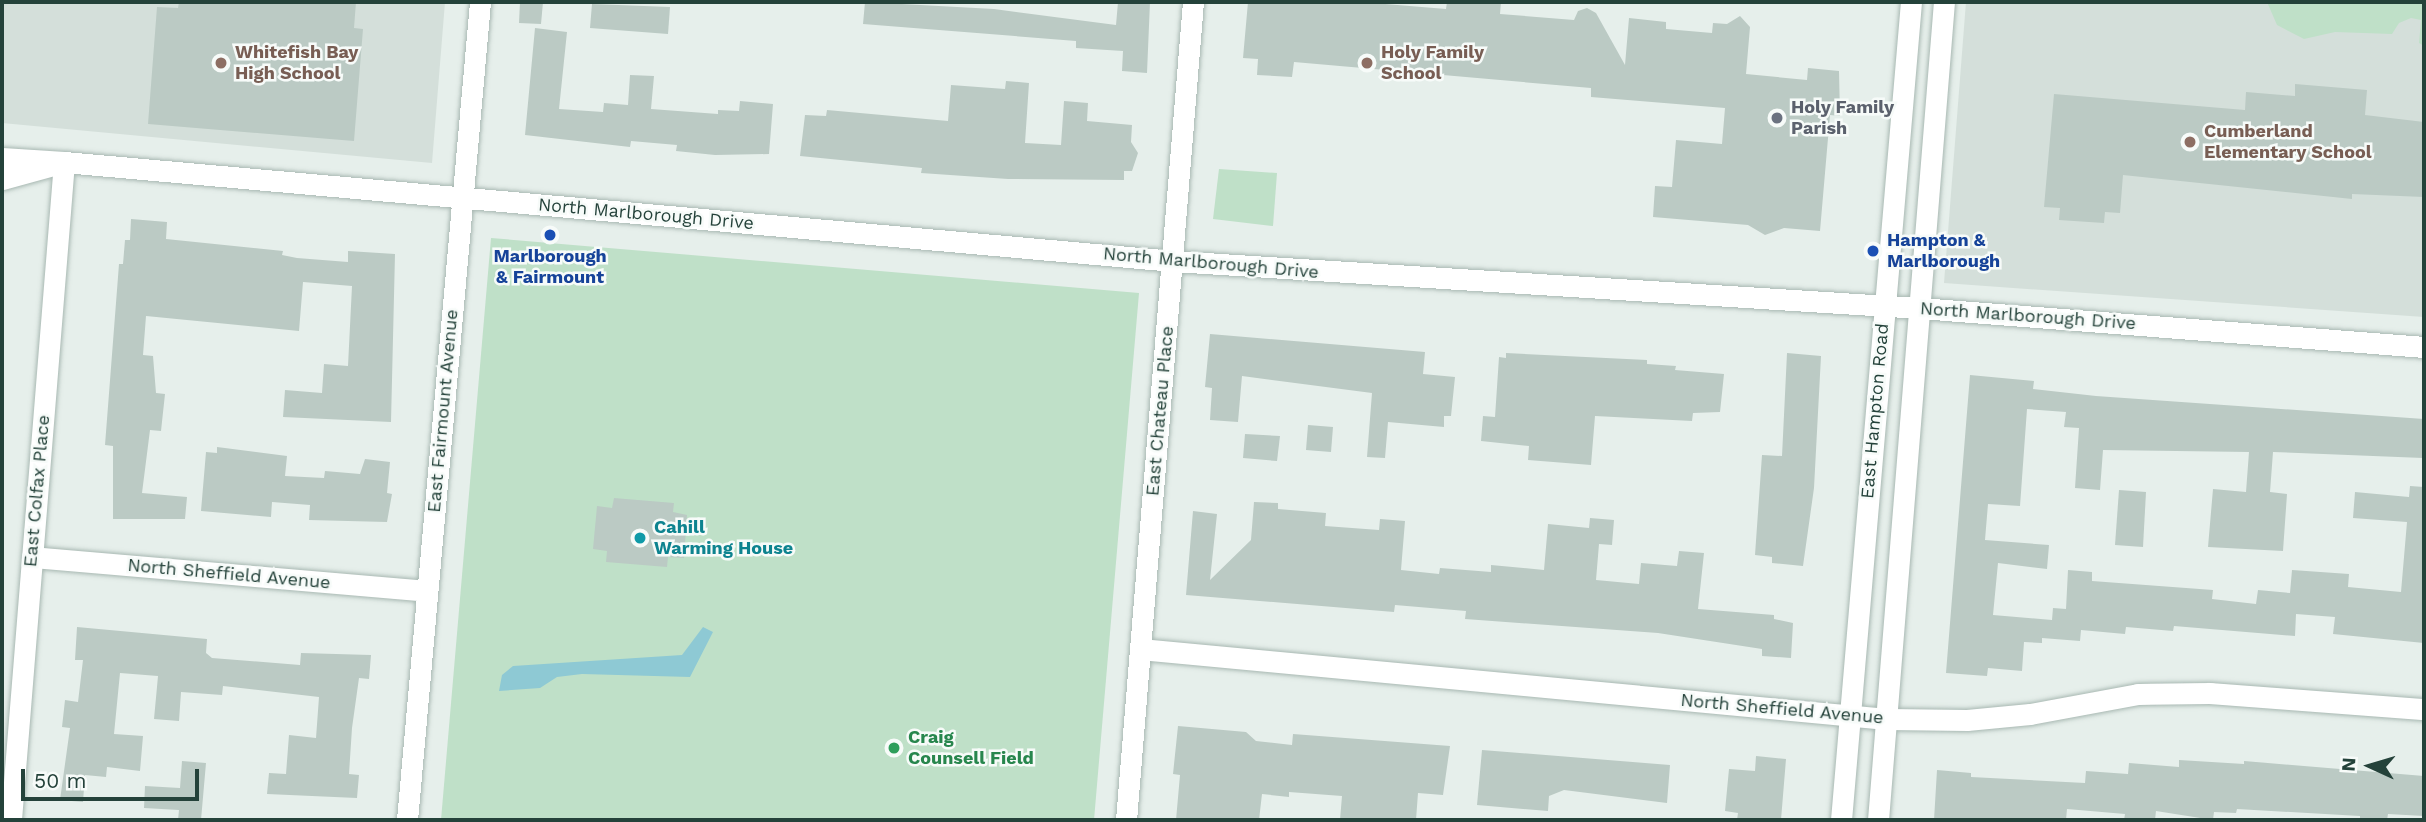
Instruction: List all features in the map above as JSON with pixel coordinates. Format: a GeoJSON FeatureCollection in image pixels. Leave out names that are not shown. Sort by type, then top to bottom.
{"type":"FeatureCollection","features":[{"type":"Feature","properties":{"kind":"street","name":"East Fairmount Avenue"},"geometry":{"type":"LineString","coordinates":[[408,820],[426,591],[480,2]]}},
{"type":"Feature","properties":{"kind":"street","name":"East Chateau Place"},"geometry":{"type":"LineString","coordinates":[[1125,820],[1193,2]]}},
{"type":"Feature","properties":{"kind":"street","name":"East Hampton Road"},"geometry":{"type":"LineString","coordinates":[[1841,820],[1911,2]]}},
{"type":"Feature","properties":{"kind":"street","name":"East Hampton Road"},"geometry":{"type":"LineString","coordinates":[[1878,820],[1944,2]]}},
{"type":"Feature","properties":{"kind":"street"},"geometry":{"type":"LineString","coordinates":[[2,158],[64,162]]}},
{"type":"Feature","properties":{"kind":"street","name":"North Marlborough Drive"},"geometry":{"type":"LineString","coordinates":[[2,178],[64,162],[1173,261],[1920,308],[2424,347]]}},
{"type":"Feature","properties":{"kind":"street","name":"East Colfax Place"},"geometry":{"type":"LineString","coordinates":[[11,820],[64,162]]}},
{"type":"Feature","properties":{"kind":"street","name":"North Sheffield Avenue"},"geometry":{"type":"LineString","coordinates":[[32,557],[426,591]]}},
{"type":"Feature","properties":{"kind":"street","name":"North Sheffield Avenue"},"geometry":{"type":"LineString","coordinates":[[1140,649],[1887,719],[1967,720],[2030,715],[2138,694],[2210,693],[2424,709]]}},
{"type":"Feature","properties":{"kind":"shaded area","name":"Whitefish Bay High School"},"geometry":{"type":"Polygon","coordinates":[[[2,2],[445,2],[432,163],[2,123],[2,2]]]}},
{"type":"Feature","properties":{"kind":"shaded area","name":"Cumberland Elementary School"},"geometry":{"type":"Polygon","coordinates":[[[1966,2],[2424,2],[2424,317],[1944,283],[1966,2]]]}},
{"type":"Feature","properties":{"kind":"green space"},"geometry":{"type":"Polygon","coordinates":[[[2267,2],[2424,2],[2424,46],[2419,43],[2421,20],[2411,18],[2399,23],[2392,34],[2335,32],[2304,39],[2277,25],[2267,2]]]}},
{"type":"Feature","properties":{"kind":"green space"},"geometry":{"type":"Polygon","coordinates":[[[1219,169],[1277,173],[1273,226],[1213,219],[1219,169]]]}},
{"type":"Feature","properties":{"kind":"green space"},"geometry":{"type":"Polygon","coordinates":[[[491,238],[1139,293],[1094,820],[441,820],[491,238]]]}},
{"type":"Feature","properties":{"kind":"water"},"geometry":{"type":"Polygon","coordinates":[[[703,627],[713,632],[690,677],[582,674],[557,677],[540,688],[499,691],[502,675],[513,666],[682,655],[703,627]]]}},
{"type":"Feature","properties":{"kind":"building"},"geometry":{"type":"Polygon","coordinates":[[[179,2],[356,2],[354,28],[363,29],[354,141],[148,124],[157,7],[178,8],[179,2]]]}},
{"type":"Feature","properties":{"kind":"building"},"geometry":{"type":"Polygon","coordinates":[[[520,2],[543,2],[541,24],[519,23],[520,2]]]}},
{"type":"Feature","properties":{"kind":"building"},"geometry":{"type":"Polygon","coordinates":[[[865,2],[994,9],[1116,25],[1118,2],[1150,2],[1147,73],[1122,71],[1123,51],[1076,48],[1076,41],[863,24],[865,2]]]}},
{"type":"Feature","properties":{"kind":"building","name":"Holy Family Parish"},"geometry":{"type":"Polygon","coordinates":[[[1248,2],[1361,2],[1446,9],[1447,2],[1501,2],[1500,14],[1574,20],[1578,11],[1587,8],[1596,13],[1625,65],[1629,18],[1666,22],[1666,29],[1712,33],[1713,23],[1727,24],[1740,16],[1750,27],[1746,74],[1807,80],[1808,68],[1839,71],[1840,116],[1830,115],[1820,231],[1784,228],[1765,235],[1748,225],[1653,217],[1655,186],[1672,187],[1676,140],[1722,144],[1725,108],[1591,97],[1591,88],[1294,62],[1292,77],[1257,75],[1258,59],[1243,58],[1248,2]]]}},
{"type":"Feature","properties":{"kind":"building"},"geometry":{"type":"Polygon","coordinates":[[[592,4],[670,7],[668,34],[590,28],[592,4]]]}},
{"type":"Feature","properties":{"kind":"building"},"geometry":{"type":"Polygon","coordinates":[[[535,28],[567,32],[559,109],[603,112],[604,103],[628,105],[630,75],[654,76],[651,109],[718,114],[718,110],[739,111],[740,101],[773,104],[769,154],[715,155],[676,151],[677,145],[631,141],[630,147],[525,135],[535,28]]]}},
{"type":"Feature","properties":{"kind":"building"},"geometry":{"type":"Polygon","coordinates":[[[1006,81],[1029,83],[1025,143],[1061,145],[1064,101],[1088,103],[1087,121],[1132,125],[1131,142],[1138,153],[1132,171],[1124,171],[1124,180],[1008,179],[921,173],[922,168],[800,156],[805,115],[826,116],[827,110],[948,121],[951,85],[1005,89],[1006,81]]]}},
{"type":"Feature","properties":{"kind":"building"},"geometry":{"type":"Polygon","coordinates":[[[2295,84],[2367,90],[2365,115],[2424,122],[2424,197],[2352,194],[2352,199],[2123,175],[2120,213],[2105,212],[2104,223],[2059,220],[2060,208],[2044,207],[2054,94],[2245,110],[2246,92],[2295,96],[2295,84]]]}},
{"type":"Feature","properties":{"kind":"building"},"geometry":{"type":"Polygon","coordinates":[[[131,219],[167,222],[166,239],[283,251],[282,255],[297,258],[348,262],[348,251],[395,254],[391,422],[283,417],[285,390],[322,393],[324,364],[348,366],[352,286],[303,282],[299,331],[146,316],[143,355],[153,356],[156,393],[165,394],[161,431],[150,430],[142,493],[187,497],[185,519],[113,519],[113,446],[105,445],[119,264],[123,264],[125,240],[130,240],[131,219]]]}},
{"type":"Feature","properties":{"kind":"building"},"geometry":{"type":"Polygon","coordinates":[[[1210,334],[1425,352],[1423,374],[1455,377],[1451,416],[1444,416],[1444,427],[1388,422],[1385,458],[1367,457],[1372,393],[1242,376],[1238,422],[1210,420],[1212,388],[1205,387],[1210,334]]]}},
{"type":"Feature","properties":{"kind":"building"},"geometry":{"type":"Polygon","coordinates":[[[1506,353],[1647,360],[1647,364],[1676,366],[1675,370],[1724,374],[1720,412],[1693,413],[1692,421],[1595,416],[1591,465],[1528,460],[1529,446],[1481,441],[1483,416],[1495,417],[1499,357],[1506,358],[1506,353]]]}},
{"type":"Feature","properties":{"kind":"building"},"geometry":{"type":"Polygon","coordinates":[[[1787,353],[1821,356],[1814,488],[1803,566],[1772,563],[1772,557],[1755,555],[1762,455],[1782,456],[1787,353]]]}},
{"type":"Feature","properties":{"kind":"building"},"geometry":{"type":"Polygon","coordinates":[[[1970,375],[2034,381],[2033,389],[2096,396],[2424,419],[2423,458],[2273,452],[2270,492],[2287,494],[2283,551],[2208,547],[2213,489],[2246,492],[2249,452],[2103,450],[2100,490],[2075,488],[2079,428],[2064,427],[2066,412],[2027,409],[2020,506],[1988,504],[1985,540],[2049,545],[2047,569],[1998,563],[1993,615],[2052,620],[2053,608],[2066,609],[2068,570],[2092,572],[2092,581],[2213,590],[2212,599],[2256,604],[2258,590],[2290,593],[2292,570],[2349,574],[2348,587],[2401,592],[2407,522],[2353,518],[2355,492],[2409,497],[2410,486],[2424,487],[2424,643],[2333,634],[2335,617],[2296,614],[2295,636],[2174,626],[2173,631],[2126,627],[2125,634],[2081,630],[2080,641],[2042,638],[2042,643],[2024,642],[2022,671],[1988,668],[1987,676],[1946,673],[1970,375]]]}},
{"type":"Feature","properties":{"kind":"building"},"geometry":{"type":"Polygon","coordinates":[[[1308,425],[1333,427],[1331,452],[1306,450],[1308,425]]]}},
{"type":"Feature","properties":{"kind":"building"},"geometry":{"type":"Polygon","coordinates":[[[1245,434],[1280,436],[1277,461],[1243,458],[1245,434]]]}},
{"type":"Feature","properties":{"kind":"building"},"geometry":{"type":"Polygon","coordinates":[[[217,447],[287,456],[285,476],[324,478],[325,471],[360,474],[365,459],[390,462],[387,493],[392,494],[387,522],[309,520],[310,505],[272,502],[271,517],[201,511],[206,452],[217,453],[217,447]]]}},
{"type":"Feature","properties":{"kind":"building"},"geometry":{"type":"Polygon","coordinates":[[[2119,490],[2146,492],[2143,547],[2115,545],[2119,490]]]}},
{"type":"Feature","properties":{"kind":"building","name":"Cahill Warming House"},"geometry":{"type":"Polygon","coordinates":[[[614,498],[674,503],[673,512],[687,515],[684,558],[668,557],[667,567],[606,562],[607,551],[593,549],[597,506],[612,508],[614,498]]]}},
{"type":"Feature","properties":{"kind":"building"},"geometry":{"type":"Polygon","coordinates":[[[1254,502],[1278,503],[1278,509],[1326,513],[1325,526],[1379,530],[1380,519],[1405,521],[1401,570],[1439,574],[1440,568],[1491,572],[1491,565],[1544,570],[1548,524],[1589,528],[1590,518],[1614,520],[1612,545],[1599,544],[1596,580],[1639,584],[1641,563],[1677,566],[1679,551],[1704,553],[1698,609],[1774,615],[1774,619],[1793,623],[1791,658],[1762,656],[1762,649],[1658,633],[1465,619],[1466,611],[1395,605],[1394,612],[1186,595],[1193,511],[1217,514],[1210,580],[1251,540],[1254,502]]]}},
{"type":"Feature","properties":{"kind":"building"},"geometry":{"type":"Polygon","coordinates":[[[77,627],[207,639],[206,653],[212,658],[300,665],[301,653],[371,655],[369,679],[359,678],[352,728],[349,774],[359,775],[357,798],[267,794],[269,773],[286,774],[289,735],[316,738],[319,697],[223,686],[222,695],[181,692],[179,721],[154,719],[158,676],[120,673],[114,734],[143,736],[140,771],[107,767],[106,777],[85,775],[83,802],[60,800],[70,728],[62,727],[65,700],[78,702],[83,660],[75,660],[77,627]]]}},
{"type":"Feature","properties":{"kind":"building"},"geometry":{"type":"Polygon","coordinates":[[[1178,726],[1246,732],[1256,741],[1292,745],[1293,734],[1450,746],[1443,795],[1418,793],[1416,820],[1340,820],[1342,796],[1289,792],[1289,797],[1262,794],[1259,820],[1176,820],[1180,775],[1173,774],[1178,726]]]}},
{"type":"Feature","properties":{"kind":"building"},"geometry":{"type":"Polygon","coordinates":[[[1482,750],[1670,765],[1667,803],[1564,790],[1549,796],[1548,811],[1477,805],[1482,750]]]}},
{"type":"Feature","properties":{"kind":"building"},"geometry":{"type":"Polygon","coordinates":[[[1756,756],[1786,759],[1781,820],[1737,820],[1738,813],[1725,811],[1729,769],[1755,771],[1756,756]]]}},
{"type":"Feature","properties":{"kind":"building"},"geometry":{"type":"Polygon","coordinates":[[[2179,760],[2244,764],[2244,761],[2424,776],[2424,816],[2388,814],[2387,820],[2360,820],[2360,816],[2237,809],[2236,813],[2214,812],[2213,820],[2156,811],[2155,820],[2124,820],[2125,814],[2067,809],[2066,820],[1934,820],[1937,770],[1971,773],[1971,777],[2085,783],[2086,771],[2128,774],[2129,763],[2179,767],[2179,760]]]}},
{"type":"Feature","properties":{"kind":"building"},"geometry":{"type":"Polygon","coordinates":[[[182,761],[206,763],[201,820],[178,820],[179,810],[144,808],[145,786],[180,788],[182,761]]]}},
{"type":"Feature","properties":{"kind":"place","name":"Whitefish Bay High School"},"geometry":{"type":"Point","coordinates":[221,63]}},
{"type":"Feature","properties":{"kind":"place","name":"Holy Family School"},"geometry":{"type":"Point","coordinates":[1367,63]}},
{"type":"Feature","properties":{"kind":"place","name":"Holy Family Parish"},"geometry":{"type":"Point","coordinates":[1777,118]}},
{"type":"Feature","properties":{"kind":"place","name":"Cumberland Elementary School"},"geometry":{"type":"Point","coordinates":[2190,142]}},
{"type":"Feature","properties":{"kind":"place","name":"Marlborough & Fairmount"},"geometry":{"type":"Point","coordinates":[550,235]}},
{"type":"Feature","properties":{"kind":"place","name":"Hampton & Marlborough"},"geometry":{"type":"Point","coordinates":[1873,251]}},
{"type":"Feature","properties":{"kind":"place","name":"Cahill Warming House"},"geometry":{"type":"Point","coordinates":[640,538]}},
{"type":"Feature","properties":{"kind":"place","name":"Craig Counsell Field"},"geometry":{"type":"Point","coordinates":[894,748]}}]}
